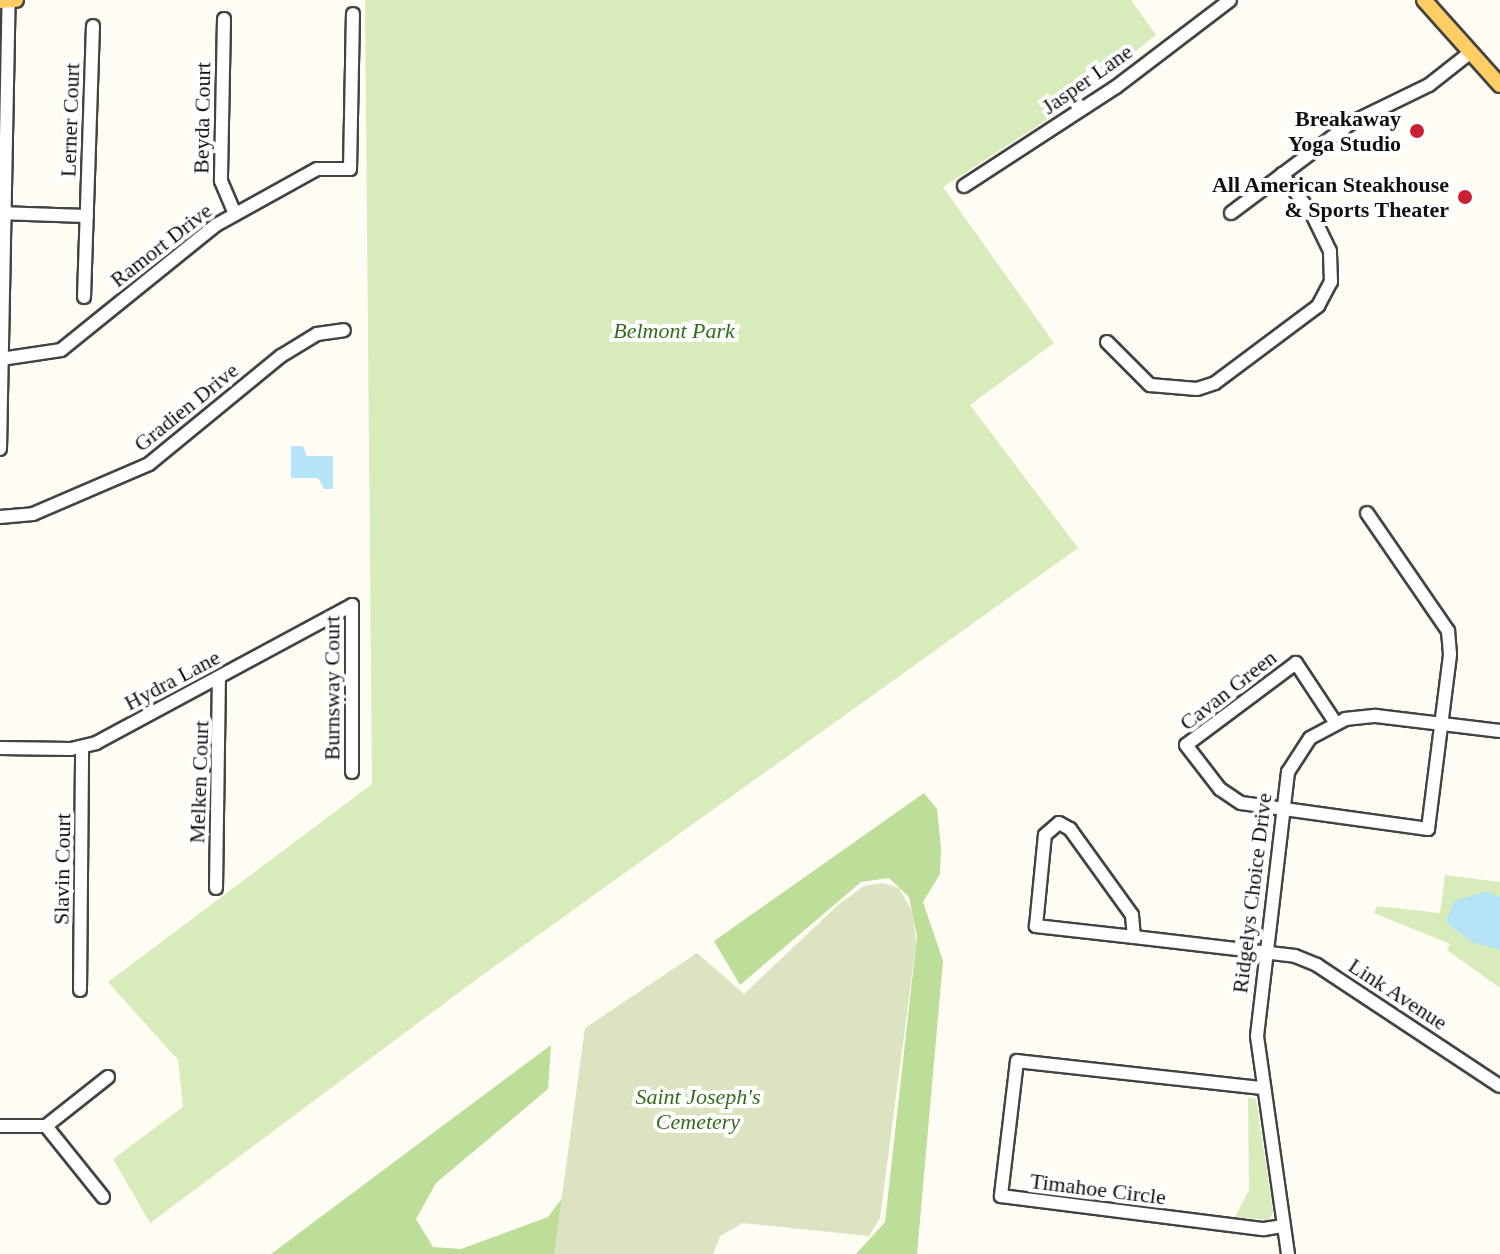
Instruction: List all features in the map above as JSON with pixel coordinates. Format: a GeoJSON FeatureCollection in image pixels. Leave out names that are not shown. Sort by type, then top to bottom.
{"type":"FeatureCollection","features":[{"type":"Feature","properties":{"kind":"main road"},"geometry":{"type":"LineString","coordinates":[[0,1],[16,0]]}},
{"type":"Feature","properties":{"kind":"main road"},"geometry":{"type":"LineString","coordinates":[[1424,0],[1500,85]]}},
{"type":"Feature","properties":{"kind":"street"},"geometry":{"type":"LineString","coordinates":[[0,449],[2,213],[9,0]]}},
{"type":"Feature","properties":{"kind":"street","name":"Jasper Lane"},"geometry":{"type":"LineString","coordinates":[[964,186],[1116,87],[1230,0]]}},
{"type":"Feature","properties":{"kind":"street","name":"Ramort Drive"},"geometry":{"type":"LineString","coordinates":[[1,359],[61,350],[197,237],[317,169],[350,169],[353,14]]}},
{"type":"Feature","properties":{"kind":"street","name":"Beyda Court"},"geometry":{"type":"LineString","coordinates":[[224,19],[221,181],[235,214]]}},
{"type":"Feature","properties":{"kind":"street","name":"Lerner Court"},"geometry":{"type":"LineString","coordinates":[[84,297],[93,26]]}},
{"type":"Feature","properties":{"kind":"street"},"geometry":{"type":"LineString","coordinates":[[1231,213],[1351,123],[1429,85],[1471,52]]}},
{"type":"Feature","properties":{"kind":"street"},"geometry":{"type":"LineString","coordinates":[[1107,342],[1150,385],[1197,389],[1215,383],[1318,306],[1331,282],[1330,251],[1312,214],[1282,174]]}},
{"type":"Feature","properties":{"kind":"street"},"geometry":{"type":"LineString","coordinates":[[2,213],[87,216]]}},
{"type":"Feature","properties":{"kind":"street","name":"Gradien Drive"},"geometry":{"type":"LineString","coordinates":[[0,517],[33,514],[149,464],[281,356],[317,334],[344,330]]}},
{"type":"Feature","properties":{"kind":"street"},"geometry":{"type":"LineString","coordinates":[[1282,812],[1428,829],[1442,724],[1448,631],[1367,513]]}},
{"type":"Feature","properties":{"kind":"street","name":"Hydra Lane"},"geometry":{"type":"LineString","coordinates":[[0,748],[82,748],[352,605]]}},
{"type":"Feature","properties":{"kind":"street","name":"Burnsway Court"},"geometry":{"type":"LineString","coordinates":[[352,605],[352,772]]}},
{"type":"Feature","properties":{"kind":"street","name":"Cavan Green"},"geometry":{"type":"LineString","coordinates":[[1282,812],[1229,797],[1186,745],[1296,663],[1335,722]]}},
{"type":"Feature","properties":{"kind":"street","name":"Melken Court"},"geometry":{"type":"LineString","coordinates":[[216,888],[219,678]]}},
{"type":"Feature","properties":{"kind":"street"},"geometry":{"type":"LineString","coordinates":[[1335,722],[1364,716],[1500,731]]}},
{"type":"Feature","properties":{"kind":"street","name":"Ridgelys Choice Drive"},"geometry":{"type":"LineString","coordinates":[[1288,1254],[1261,1088],[1258,1013],[1288,772],[1299,750],[1335,722]]}},
{"type":"Feature","properties":{"kind":"street","name":"Slavin Court"},"geometry":{"type":"LineString","coordinates":[[80,990],[82,748]]}},
{"type":"Feature","properties":{"kind":"street","name":"Link Avenue"},"geometry":{"type":"LineString","coordinates":[[1134,937],[1132,915],[1115,890],[1070,829],[1053,825],[1045,835],[1036,926],[1266,952],[1317,965],[1500,1086]]}},
{"type":"Feature","properties":{"kind":"street","name":"Timahoe Circle"},"geometry":{"type":"LineString","coordinates":[[1261,1088],[1017,1061],[1001,1196],[1264,1229],[1284,1226]]}},
{"type":"Feature","properties":{"kind":"street"},"geometry":{"type":"LineString","coordinates":[[0,1126],[46,1126],[108,1077]]}},
{"type":"Feature","properties":{"kind":"street"},"geometry":{"type":"LineString","coordinates":[[46,1126],[103,1197]]}},
{"type":"Feature","properties":{"kind":"green space","name":"Belmont Park"},"geometry":{"type":"Polygon","coordinates":[[[365,0],[1131,0],[1156,35],[1062,110],[943,187],[1054,343],[970,405],[1078,548],[481,976],[150,1223],[113,1159],[183,1107],[178,1060],[108,982],[372,784],[365,0]]]}},
{"type":"Feature","properties":{"kind":"green space"},"geometry":{"type":"Polygon","coordinates":[[[924,793],[937,809],[941,848],[940,874],[923,902],[943,961],[917,1254],[856,1254],[885,1222],[917,936],[909,897],[889,878],[861,882],[740,985],[714,941],[924,793]]]}},
{"type":"Feature","properties":{"kind":"green space"},"geometry":{"type":"Polygon","coordinates":[[[1445,875],[1500,882],[1500,988],[1447,950],[1450,944],[1374,913],[1377,906],[1440,913],[1445,875]]]}},
{"type":"Feature","properties":{"kind":"green space","name":"Saint Joseph's Cemetery"},"geometry":{"type":"Polygon","coordinates":[[[883,883],[899,888],[913,913],[916,944],[880,1218],[869,1236],[743,1223],[720,1236],[713,1254],[554,1254],[585,1028],[697,953],[744,994],[838,905],[864,886],[883,883]]]}},
{"type":"Feature","properties":{"kind":"green space"},"geometry":{"type":"Polygon","coordinates":[[[551,1045],[548,1089],[436,1183],[416,1219],[433,1247],[461,1249],[548,1217],[572,1185],[587,1254],[271,1254],[551,1045]]]}},
{"type":"Feature","properties":{"kind":"green space"},"geometry":{"type":"Polygon","coordinates":[[[1248,1097],[1256,1099],[1273,1212],[1269,1220],[1235,1217],[1249,1190],[1248,1097]]]}},
{"type":"Feature","properties":{"kind":"water"},"geometry":{"type":"Polygon","coordinates":[[[291,446],[303,446],[307,456],[333,456],[333,489],[324,489],[318,478],[291,478],[291,446]]]}},
{"type":"Feature","properties":{"kind":"water"},"geometry":{"type":"Polygon","coordinates":[[[1486,891],[1500,897],[1500,950],[1472,942],[1446,922],[1454,901],[1486,891]]]}},
{"type":"Feature","properties":{"kind":"place","name":"Breakaway Yoga Studio"},"geometry":{"type":"Point","coordinates":[1417,131]}},
{"type":"Feature","properties":{"kind":"place","name":"All American Steakhouse & Sports Theater"},"geometry":{"type":"Point","coordinates":[1465,197]}}]}
